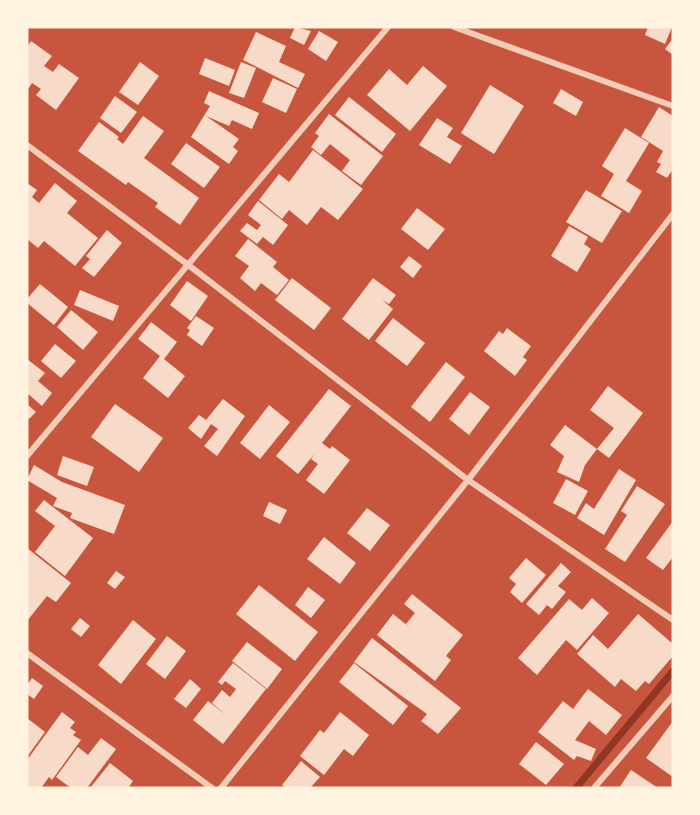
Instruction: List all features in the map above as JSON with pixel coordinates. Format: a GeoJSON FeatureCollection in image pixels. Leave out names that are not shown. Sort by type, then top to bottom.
{"type":"FeatureCollection","features":[{"type":"Feature","properties":{"kind":"street"},"geometry":{"type":"LineString","coordinates":[[27,456],[388,27]]}},
{"type":"Feature","properties":{"kind":"street"},"geometry":{"type":"LineString","coordinates":[[454,27],[673,106]]}},
{"type":"Feature","properties":{"kind":"street"},"geometry":{"type":"LineString","coordinates":[[27,146],[187,264],[468,480],[673,620]]}},
{"type":"Feature","properties":{"kind":"street"},"geometry":{"type":"LineString","coordinates":[[221,788],[468,480],[673,214]]}},
{"type":"Feature","properties":{"kind":"street"},"geometry":{"type":"LineString","coordinates":[[27,653],[212,788]]}},
{"type":"Feature","properties":{"kind":"street"},"geometry":{"type":"LineString","coordinates":[[594,788],[673,696]]}},
{"type":"Feature","properties":{"kind":"building"},"geometry":{"type":"Polygon","coordinates":[[[295,27],[311,31],[304,45],[290,38],[295,27]]]}},
{"type":"Feature","properties":{"kind":"building"},"geometry":{"type":"Polygon","coordinates":[[[648,27],[672,27],[665,44],[645,35],[648,27]]]}},
{"type":"Feature","properties":{"kind":"building"},"geometry":{"type":"Polygon","coordinates":[[[319,31],[338,42],[326,61],[308,49],[319,31]]]}},
{"type":"Feature","properties":{"kind":"building"},"geometry":{"type":"Polygon","coordinates":[[[256,32],[286,46],[279,62],[305,74],[298,88],[243,60],[256,32]]]}},
{"type":"Feature","properties":{"kind":"building"},"geometry":{"type":"Polygon","coordinates":[[[673,38],[673,55],[665,49],[673,38]]]}},
{"type":"Feature","properties":{"kind":"building"},"geometry":{"type":"Polygon","coordinates":[[[31,41],[52,56],[44,66],[53,72],[59,64],[79,78],[56,110],[36,95],[41,89],[32,83],[27,91],[27,47],[31,41]]]}},
{"type":"Feature","properties":{"kind":"building"},"geometry":{"type":"Polygon","coordinates":[[[205,58],[235,70],[229,86],[199,74],[205,58]]]}},
{"type":"Feature","properties":{"kind":"building"},"geometry":{"type":"Polygon","coordinates":[[[140,62],[159,76],[138,105],[119,92],[140,62]]]}},
{"type":"Feature","properties":{"kind":"building"},"geometry":{"type":"Polygon","coordinates":[[[241,62],[256,68],[244,98],[229,93],[241,62]]]}},
{"type":"Feature","properties":{"kind":"building"},"geometry":{"type":"Polygon","coordinates":[[[423,66],[447,86],[410,131],[367,95],[389,69],[407,85],[423,66]]]}},
{"type":"Feature","properties":{"kind":"building"},"geometry":{"type":"Polygon","coordinates":[[[273,78],[297,89],[286,113],[262,102],[273,78]]]}},
{"type":"Feature","properties":{"kind":"building"},"geometry":{"type":"Polygon","coordinates":[[[490,85],[524,106],[494,154],[461,133],[490,85]]]}},
{"type":"Feature","properties":{"kind":"building"},"geometry":{"type":"Polygon","coordinates":[[[561,89],[583,102],[576,116],[553,103],[561,89]]]}},
{"type":"Feature","properties":{"kind":"building"},"geometry":{"type":"Polygon","coordinates":[[[209,91],[259,113],[252,129],[232,120],[229,126],[206,116],[239,139],[233,147],[238,151],[229,164],[191,137],[210,106],[204,103],[209,91]]]}},
{"type":"Feature","properties":{"kind":"building"},"geometry":{"type":"Polygon","coordinates":[[[115,96],[137,112],[121,133],[100,118],[115,96]]]}},
{"type":"Feature","properties":{"kind":"building"},"geometry":{"type":"Polygon","coordinates":[[[349,97],[396,134],[382,152],[335,115],[349,97]]]}},
{"type":"Feature","properties":{"kind":"building"},"geometry":{"type":"Polygon","coordinates":[[[659,107],[673,116],[673,169],[667,178],[656,172],[661,164],[657,162],[663,151],[641,137],[659,107]]]}},
{"type":"Feature","properties":{"kind":"building"},"geometry":{"type":"Polygon","coordinates":[[[329,114],[383,156],[361,185],[342,171],[350,160],[330,144],[321,155],[311,147],[319,136],[315,133],[329,114]]]}},
{"type":"Feature","properties":{"kind":"building"},"geometry":{"type":"Polygon","coordinates":[[[143,116],[164,131],[144,158],[199,198],[180,225],[155,207],[158,203],[128,182],[126,185],[78,151],[99,122],[119,137],[117,139],[123,144],[143,116]]]}},
{"type":"Feature","properties":{"kind":"building"},"geometry":{"type":"Polygon","coordinates":[[[437,118],[453,128],[447,137],[462,146],[450,164],[419,145],[437,118]]]}},
{"type":"Feature","properties":{"kind":"building"},"geometry":{"type":"Polygon","coordinates":[[[625,128],[649,143],[626,181],[642,191],[629,213],[601,196],[614,174],[602,166],[625,128]]]}},
{"type":"Feature","properties":{"kind":"building"},"geometry":{"type":"Polygon","coordinates":[[[186,143],[220,167],[204,188],[171,164],[186,143]]]}},
{"type":"Feature","properties":{"kind":"building"},"geometry":{"type":"Polygon","coordinates":[[[313,150],[363,189],[338,220],[321,207],[307,225],[289,210],[282,219],[259,200],[279,174],[289,182],[313,150]]]}},
{"type":"Feature","properties":{"kind":"building"},"geometry":{"type":"Polygon","coordinates":[[[27,183],[37,190],[32,197],[39,203],[55,183],[77,201],[67,213],[98,238],[75,266],[44,241],[38,248],[27,239],[27,183]]]}},
{"type":"Feature","properties":{"kind":"building"},"geometry":{"type":"Polygon","coordinates":[[[586,190],[622,211],[602,243],[566,222],[586,190]]]}},
{"type":"Feature","properties":{"kind":"building"},"geometry":{"type":"Polygon","coordinates":[[[258,201],[288,225],[273,245],[263,237],[257,244],[240,231],[247,223],[257,230],[261,225],[248,215],[258,201]]]}},
{"type":"Feature","properties":{"kind":"building"},"geometry":{"type":"Polygon","coordinates":[[[417,208],[445,229],[428,250],[401,229],[417,208]]]}},
{"type":"Feature","properties":{"kind":"building"},"geometry":{"type":"Polygon","coordinates":[[[569,226],[588,237],[584,244],[591,249],[577,272],[551,256],[569,226]]]}},
{"type":"Feature","properties":{"kind":"building"},"geometry":{"type":"Polygon","coordinates":[[[107,230],[122,243],[94,277],[82,268],[90,259],[86,256],[107,230]]]}},
{"type":"Feature","properties":{"kind":"building"},"geometry":{"type":"Polygon","coordinates":[[[248,239],[277,262],[273,267],[289,280],[277,295],[261,283],[255,291],[240,278],[249,266],[235,256],[248,239]]]}},
{"type":"Feature","properties":{"kind":"building"},"geometry":{"type":"Polygon","coordinates":[[[409,256],[422,266],[413,278],[400,267],[409,256]]]}},
{"type":"Feature","properties":{"kind":"building"},"geometry":{"type":"Polygon","coordinates":[[[292,278],[331,308],[314,330],[275,300],[292,278]]]}},
{"type":"Feature","properties":{"kind":"building"},"geometry":{"type":"Polygon","coordinates":[[[373,278],[396,295],[389,304],[382,300],[393,309],[369,340],[342,319],[373,278]]]}},
{"type":"Feature","properties":{"kind":"building"},"geometry":{"type":"Polygon","coordinates":[[[187,281],[208,296],[191,321],[170,305],[187,281]]]}},
{"type":"Feature","properties":{"kind":"building"},"geometry":{"type":"Polygon","coordinates":[[[40,284],[68,307],[54,325],[27,303],[27,299],[40,284]]]}},
{"type":"Feature","properties":{"kind":"building"},"geometry":{"type":"Polygon","coordinates":[[[80,290],[119,306],[113,321],[74,305],[80,290]]]}},
{"type":"Feature","properties":{"kind":"building"},"geometry":{"type":"Polygon","coordinates":[[[71,310],[98,332],[83,350],[57,327],[71,310]]]}},
{"type":"Feature","properties":{"kind":"building"},"geometry":{"type":"Polygon","coordinates":[[[196,316],[214,328],[202,346],[187,335],[190,330],[187,328],[196,316]]]}},
{"type":"Feature","properties":{"kind":"building"},"geometry":{"type":"Polygon","coordinates":[[[393,318],[425,343],[407,366],[375,341],[393,318]]]}},
{"type":"Feature","properties":{"kind":"building"},"geometry":{"type":"Polygon","coordinates":[[[151,322],[177,342],[164,359],[185,376],[168,398],[143,378],[160,356],[138,339],[151,322]]]}},
{"type":"Feature","properties":{"kind":"building"},"geometry":{"type":"Polygon","coordinates":[[[507,328],[531,346],[523,357],[527,360],[515,376],[484,351],[499,331],[503,334],[507,328]]]}},
{"type":"Feature","properties":{"kind":"building"},"geometry":{"type":"Polygon","coordinates":[[[55,344],[76,361],[61,378],[41,361],[55,344]]]}},
{"type":"Feature","properties":{"kind":"building"},"geometry":{"type":"Polygon","coordinates":[[[27,359],[45,373],[38,381],[52,393],[42,406],[27,393],[27,359]]]}},
{"type":"Feature","properties":{"kind":"building"},"geometry":{"type":"Polygon","coordinates":[[[446,362],[465,377],[430,422],[411,407],[446,362]]]}},
{"type":"Feature","properties":{"kind":"building"},"geometry":{"type":"Polygon","coordinates":[[[608,386],[643,413],[609,458],[597,449],[614,428],[590,410],[608,386]]]}},
{"type":"Feature","properties":{"kind":"building"},"geometry":{"type":"Polygon","coordinates":[[[329,389],[351,406],[322,443],[330,449],[332,446],[350,460],[324,494],[306,480],[318,464],[311,459],[316,452],[298,474],[276,456],[329,389]]]}},
{"type":"Feature","properties":{"kind":"building"},"geometry":{"type":"Polygon","coordinates":[[[470,392],[490,407],[469,435],[449,419],[470,392]]]}},
{"type":"Feature","properties":{"kind":"building"},"geometry":{"type":"Polygon","coordinates":[[[223,399],[245,416],[217,456],[204,446],[218,429],[211,424],[201,439],[188,428],[199,415],[206,420],[223,399]]]}},
{"type":"Feature","properties":{"kind":"building"},"geometry":{"type":"Polygon","coordinates":[[[27,404],[36,412],[29,419],[27,417],[27,404]]]}},
{"type":"Feature","properties":{"kind":"building"},"geometry":{"type":"Polygon","coordinates":[[[115,404],[163,438],[139,472],[91,437],[115,404]]]}},
{"type":"Feature","properties":{"kind":"building"},"geometry":{"type":"Polygon","coordinates":[[[269,405],[290,422],[260,459],[240,443],[269,405]]]}},
{"type":"Feature","properties":{"kind":"building"},"geometry":{"type":"Polygon","coordinates":[[[565,425],[597,449],[585,465],[579,482],[557,472],[564,456],[550,445],[565,425]]]}},
{"type":"Feature","properties":{"kind":"building"},"geometry":{"type":"Polygon","coordinates":[[[63,456],[94,467],[87,486],[57,475],[63,456]]]}},
{"type":"Feature","properties":{"kind":"building"},"geometry":{"type":"Polygon","coordinates":[[[34,465],[62,482],[125,505],[114,534],[70,518],[72,513],[53,506],[57,498],[27,480],[34,465]]]}},
{"type":"Feature","properties":{"kind":"building"},"geometry":{"type":"Polygon","coordinates":[[[619,469],[636,480],[604,535],[577,518],[586,503],[594,509],[619,469]]]}},
{"type":"Feature","properties":{"kind":"building"},"geometry":{"type":"Polygon","coordinates":[[[566,479],[588,491],[575,515],[553,503],[566,479]]]}},
{"type":"Feature","properties":{"kind":"building"},"geometry":{"type":"Polygon","coordinates":[[[637,486],[665,504],[625,562],[605,549],[627,515],[621,511],[637,486]]]}},
{"type":"Feature","properties":{"kind":"building"},"geometry":{"type":"Polygon","coordinates":[[[44,500],[93,538],[65,576],[35,552],[55,526],[35,511],[44,500]]]}},
{"type":"Feature","properties":{"kind":"building"},"geometry":{"type":"Polygon","coordinates":[[[269,502],[287,510],[280,524],[263,516],[269,502]]]}},
{"type":"Feature","properties":{"kind":"building"},"geometry":{"type":"Polygon","coordinates":[[[367,508],[390,525],[370,551],[347,533],[367,508]]]}},
{"type":"Feature","properties":{"kind":"building"},"geometry":{"type":"Polygon","coordinates":[[[673,521],[673,557],[663,570],[646,558],[673,521]]]}},
{"type":"Feature","properties":{"kind":"building"},"geometry":{"type":"Polygon","coordinates":[[[324,537],[356,563],[340,584],[307,559],[324,537]]]}},
{"type":"Feature","properties":{"kind":"building"},"geometry":{"type":"Polygon","coordinates":[[[27,548],[71,583],[56,602],[47,596],[27,621],[27,548]]]}},
{"type":"Feature","properties":{"kind":"building"},"geometry":{"type":"Polygon","coordinates":[[[526,558],[546,575],[522,603],[510,592],[516,584],[509,578],[526,558]]]}},
{"type":"Feature","properties":{"kind":"building"},"geometry":{"type":"Polygon","coordinates":[[[561,563],[571,572],[558,586],[566,592],[552,609],[547,605],[539,615],[526,604],[561,563]]]}},
{"type":"Feature","properties":{"kind":"building"},"geometry":{"type":"Polygon","coordinates":[[[116,571],[125,577],[115,589],[107,583],[116,571]]]}},
{"type":"Feature","properties":{"kind":"building"},"geometry":{"type":"Polygon","coordinates":[[[259,585],[318,632],[295,661],[236,614],[259,585]]]}},
{"type":"Feature","properties":{"kind":"building"},"geometry":{"type":"Polygon","coordinates":[[[308,587],[325,600],[311,618],[295,605],[308,587]]]}},
{"type":"Feature","properties":{"kind":"building"},"geometry":{"type":"Polygon","coordinates":[[[412,594],[463,635],[446,656],[451,660],[435,681],[377,635],[393,614],[413,630],[406,624],[415,613],[404,604],[412,594]]]}},
{"type":"Feature","properties":{"kind":"building"},"geometry":{"type":"Polygon","coordinates":[[[592,598],[609,613],[577,650],[566,640],[537,675],[518,658],[569,599],[582,610],[592,598]]]}},
{"type":"Feature","properties":{"kind":"building"},"geometry":{"type":"Polygon","coordinates":[[[638,614],[673,644],[673,656],[649,684],[645,681],[636,691],[621,679],[615,687],[577,654],[593,635],[608,649],[638,614]]]}},
{"type":"Feature","properties":{"kind":"building"},"geometry":{"type":"Polygon","coordinates":[[[80,618],[90,626],[81,637],[71,629],[80,618]]]}},
{"type":"Feature","properties":{"kind":"building"},"geometry":{"type":"Polygon","coordinates":[[[133,620],[156,639],[121,684],[98,665],[133,620]]]}},
{"type":"Feature","properties":{"kind":"building"},"geometry":{"type":"Polygon","coordinates":[[[167,636],[186,651],[165,679],[146,664],[167,636]]]}},
{"type":"Feature","properties":{"kind":"building"},"geometry":{"type":"Polygon","coordinates":[[[372,638],[461,708],[438,734],[421,721],[427,714],[354,662],[372,638]]]}},
{"type":"Feature","properties":{"kind":"building"},"geometry":{"type":"Polygon","coordinates":[[[247,642],[282,669],[267,689],[232,661],[247,642]]]}},
{"type":"Feature","properties":{"kind":"building"},"geometry":{"type":"Polygon","coordinates":[[[233,663],[266,689],[223,744],[193,720],[208,701],[226,715],[212,703],[222,690],[230,697],[236,689],[225,681],[222,685],[218,682],[233,663]]]}},
{"type":"Feature","properties":{"kind":"building"},"geometry":{"type":"Polygon","coordinates":[[[354,663],[408,706],[393,725],[339,682],[354,663]]]}},
{"type":"Feature","properties":{"kind":"building"},"geometry":{"type":"Polygon","coordinates":[[[32,678],[43,686],[34,699],[27,694],[27,685],[32,678]]]}},
{"type":"Feature","properties":{"kind":"building"},"geometry":{"type":"Polygon","coordinates":[[[190,679],[201,689],[186,708],[174,699],[190,679]]]}},
{"type":"Feature","properties":{"kind":"building"},"geometry":{"type":"Polygon","coordinates":[[[588,689],[622,715],[606,735],[589,721],[575,740],[596,749],[591,761],[577,756],[574,760],[538,732],[563,701],[573,709],[588,689]]]}},
{"type":"Feature","properties":{"kind":"building"},"geometry":{"type":"Polygon","coordinates":[[[62,712],[75,722],[70,728],[76,732],[73,735],[81,740],[52,780],[49,777],[41,788],[28,788],[27,760],[62,712]]]}},
{"type":"Feature","properties":{"kind":"building"},"geometry":{"type":"Polygon","coordinates":[[[340,712],[369,735],[353,756],[344,749],[324,775],[300,756],[320,730],[324,733],[340,712]]]}},
{"type":"Feature","properties":{"kind":"building"},"geometry":{"type":"Polygon","coordinates":[[[27,718],[45,732],[27,757],[27,718]]]}},
{"type":"Feature","properties":{"kind":"building"},"geometry":{"type":"Polygon","coordinates":[[[673,721],[673,777],[646,758],[673,721]]]}},
{"type":"Feature","properties":{"kind":"building"},"geometry":{"type":"Polygon","coordinates":[[[101,738],[116,749],[87,788],[71,788],[56,777],[78,747],[88,755],[101,738]]]}},
{"type":"Feature","properties":{"kind":"building"},"geometry":{"type":"Polygon","coordinates":[[[536,742],[564,764],[546,785],[519,764],[536,742]]]}},
{"type":"Feature","properties":{"kind":"building"},"geometry":{"type":"Polygon","coordinates":[[[301,761],[320,777],[310,788],[286,788],[282,785],[301,761]]]}},
{"type":"Feature","properties":{"kind":"building"},"geometry":{"type":"Polygon","coordinates":[[[110,763],[133,781],[128,788],[90,788],[110,763]]]}},
{"type":"Feature","properties":{"kind":"building"},"geometry":{"type":"Polygon","coordinates":[[[631,770],[658,788],[619,788],[631,770]]]}},
{"type":"Feature","properties":{"kind":"waterway"},"geometry":{"type":"LineString","coordinates":[[576,788],[673,671]]}}]}
